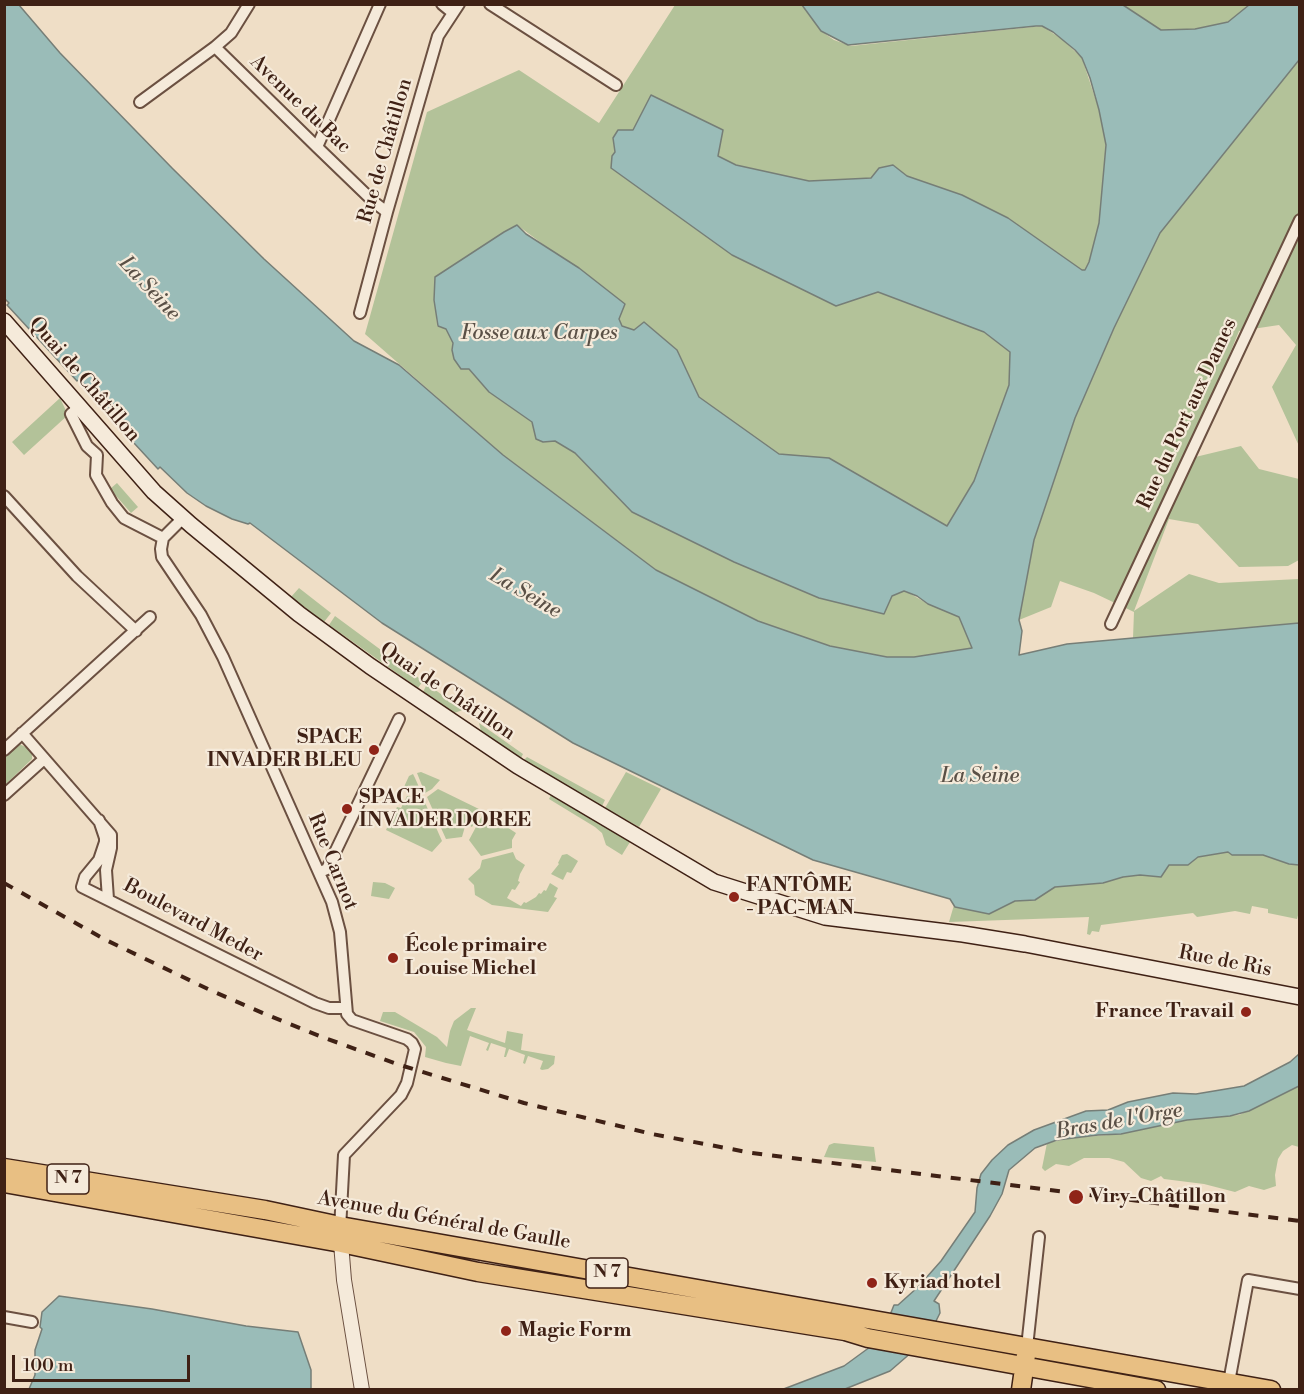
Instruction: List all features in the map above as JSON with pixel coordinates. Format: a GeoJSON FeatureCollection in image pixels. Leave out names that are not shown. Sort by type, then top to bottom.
{"type":"FeatureCollection","features":[{"type":"Feature","properties":{"kind":"main road","name":"Quai de Châtillon"},"geometry":{"type":"LineString","coordinates":[[4,321],[153,492],[321,630],[518,766],[714,882],[825,916],[963,934],[1142,968]]}},
{"type":"Feature","properties":{"kind":"main road","name":"Rue de Ris"},"geometry":{"type":"LineString","coordinates":[[1142,968],[1299,997]]}},
{"type":"Feature","properties":{"kind":"main road","name":"Avenue du Général de Gaulle"},"geometry":{"type":"LineString","coordinates":[[4,1168],[265,1210],[340,1234],[478,1272],[845,1331],[868,1338],[1024,1367]]}},
{"type":"Feature","properties":{"kind":"main road","name":"Avenue du Général de Gaulle"},"geometry":{"type":"LineString","coordinates":[[4,1184],[340,1234],[934,1329],[1027,1347]]}},
{"type":"Feature","properties":{"kind":"main road"},"geometry":{"type":"LineString","coordinates":[[1021,1389],[1027,1347]]}},
{"type":"Feature","properties":{"kind":"main road","name":"N 7"},"geometry":{"type":"LineString","coordinates":[[1027,1347],[1271,1389]]}},
{"type":"Feature","properties":{"kind":"main road","name":"N 7"},"geometry":{"type":"LineString","coordinates":[[1024,1367],[1156,1389]]}},
{"type":"Feature","properties":{"kind":"street"},"geometry":{"type":"LineString","coordinates":[[140,102],[231,33],[249,4]]}},
{"type":"Feature","properties":{"kind":"street"},"geometry":{"type":"LineString","coordinates":[[317,147],[380,4]]}},
{"type":"Feature","properties":{"kind":"street"},"geometry":{"type":"LineString","coordinates":[[442,4],[456,9]]}},
{"type":"Feature","properties":{"kind":"street"},"geometry":{"type":"LineString","coordinates":[[490,4],[616,85]]}},
{"type":"Feature","properties":{"kind":"street","name":"Rue de Châtillon"},"geometry":{"type":"LineString","coordinates":[[360,313],[438,36],[456,9]]}},
{"type":"Feature","properties":{"kind":"street","name":"Avenue du Bac"},"geometry":{"type":"LineString","coordinates":[[215,47],[375,203],[387,212]]}},
{"type":"Feature","properties":{"kind":"street","name":"Rue du Port aux Dames"},"geometry":{"type":"LineString","coordinates":[[1111,624],[1299,220]]}},
{"type":"Feature","properties":{"kind":"street"},"geometry":{"type":"LineString","coordinates":[[80,407],[71,414],[87,446],[97,454],[96,475],[112,503],[124,518],[163,538],[183,518]]}},
{"type":"Feature","properties":{"kind":"street"},"geometry":{"type":"LineString","coordinates":[[4,496],[77,576],[136,631]]}},
{"type":"Feature","properties":{"kind":"street","name":"Rue Carnot"},"geometry":{"type":"LineString","coordinates":[[163,538],[160,549],[164,562],[201,615],[223,657],[332,902],[340,932],[346,1008]]}},
{"type":"Feature","properties":{"kind":"street"},"geometry":{"type":"LineString","coordinates":[[4,750],[150,617]]}},
{"type":"Feature","properties":{"kind":"street"},"geometry":{"type":"LineString","coordinates":[[320,872],[327,869],[399,719]]}},
{"type":"Feature","properties":{"kind":"street","name":"Boulevard Meder"},"geometry":{"type":"LineString","coordinates":[[22,734],[109,831],[112,840],[106,870],[108,899],[315,1003],[324,1007],[346,1008]]}},
{"type":"Feature","properties":{"kind":"street"},"geometry":{"type":"LineString","coordinates":[[4,795],[44,759]]}},
{"type":"Feature","properties":{"kind":"street"},"geometry":{"type":"LineString","coordinates":[[99,820],[105,842],[99,860],[85,877],[82,887],[108,899]]}},
{"type":"Feature","properties":{"kind":"street"},"geometry":{"type":"LineString","coordinates":[[346,1008],[352,1020],[407,1039],[415,1048],[407,1083],[401,1095],[344,1155],[340,1234],[344,1280],[362,1389]]}},
{"type":"Feature","properties":{"kind":"street"},"geometry":{"type":"LineString","coordinates":[[1027,1347],[1039,1237]]}},
{"type":"Feature","properties":{"kind":"street"},"geometry":{"type":"LineString","coordinates":[[1229,1382],[1248,1280],[1299,1289]]}},
{"type":"Feature","properties":{"kind":"street"},"geometry":{"type":"LineString","coordinates":[[4,1317],[32,1322]]}},
{"type":"Feature","properties":{"kind":"green space"},"geometry":{"type":"Polygon","coordinates":[[[675,5],[802,5],[821,31],[834,40],[851,46],[1042,26],[1063,40],[1082,58],[1099,110],[1106,145],[1099,223],[1085,270],[1008,218],[962,195],[907,176],[893,165],[879,168],[871,178],[809,181],[736,165],[717,156],[651,95],[633,130],[618,130],[613,138],[615,152],[836,306],[878,292],[984,332],[1010,352],[1009,385],[974,481],[947,526],[829,458],[779,455],[699,397],[677,350],[644,322],[634,330],[622,326],[619,319],[624,304],[517,225],[435,277],[437,326],[446,329],[453,343],[452,350],[489,392],[532,422],[543,442],[555,441],[575,453],[632,512],[734,562],[892,596],[901,591],[909,593],[959,617],[972,648],[914,657],[887,657],[830,646],[758,621],[656,570],[503,455],[365,334],[427,112],[519,70],[599,123],[675,5]]]}},
{"type":"Feature","properties":{"kind":"green space"},"geometry":{"type":"Polygon","coordinates":[[[1123,5],[1249,5],[1228,22],[1195,29],[1161,30],[1123,5]]]}},
{"type":"Feature","properties":{"kind":"green space"},"geometry":{"type":"Polygon","coordinates":[[[1299,60],[1300,210],[1291,229],[1300,234],[1299,446],[1272,387],[1296,345],[1279,325],[1239,331],[1187,459],[1241,446],[1259,469],[1299,479],[1299,560],[1288,566],[1239,567],[1198,524],[1169,519],[1134,611],[1189,574],[1219,583],[1299,579],[1299,623],[1133,638],[1134,612],[1094,593],[1060,581],[1051,607],[1019,620],[1034,540],[1075,418],[1114,328],[1160,233],[1299,60]]]}},
{"type":"Feature","properties":{"kind":"green space"},"geometry":{"type":"Polygon","coordinates":[[[60,398],[68,415],[24,455],[12,442],[60,398]]]}},
{"type":"Feature","properties":{"kind":"green space"},"geometry":{"type":"Polygon","coordinates":[[[117,483],[138,507],[131,513],[110,489],[117,483]]]}},
{"type":"Feature","properties":{"kind":"green space"},"geometry":{"type":"Polygon","coordinates":[[[299,588],[331,613],[324,622],[291,597],[299,588]]]}},
{"type":"Feature","properties":{"kind":"green space"},"geometry":{"type":"Polygon","coordinates":[[[335,616],[423,681],[418,688],[329,625],[335,616]]]}},
{"type":"Feature","properties":{"kind":"green space"},"geometry":{"type":"Polygon","coordinates":[[[427,684],[463,710],[454,713],[423,692],[427,684]]]}},
{"type":"Feature","properties":{"kind":"green space"},"geometry":{"type":"Polygon","coordinates":[[[479,723],[523,754],[521,758],[481,731],[479,723]]]}},
{"type":"Feature","properties":{"kind":"green space"},"geometry":{"type":"Polygon","coordinates":[[[19,744],[32,752],[32,759],[5,785],[4,757],[19,744]]]}},
{"type":"Feature","properties":{"kind":"green space"},"geometry":{"type":"Polygon","coordinates":[[[527,757],[605,800],[602,806],[529,765],[524,760],[527,757]]]}},
{"type":"Feature","properties":{"kind":"green space"},"geometry":{"type":"Polygon","coordinates":[[[421,772],[440,780],[425,793],[417,773],[421,772]]]}},
{"type":"Feature","properties":{"kind":"green space"},"geometry":{"type":"Polygon","coordinates":[[[626,772],[661,789],[639,827],[605,808],[626,772]]]}},
{"type":"Feature","properties":{"kind":"green space"},"geometry":{"type":"Polygon","coordinates":[[[413,774],[422,794],[403,789],[409,776],[413,774]]]}},
{"type":"Feature","properties":{"kind":"green space"},"geometry":{"type":"Polygon","coordinates":[[[438,789],[481,810],[472,827],[466,823],[462,837],[446,839],[427,797],[438,789]]]}},
{"type":"Feature","properties":{"kind":"green space"},"geometry":{"type":"Polygon","coordinates":[[[551,795],[630,842],[622,855],[606,845],[602,833],[595,827],[549,799],[551,795]]]}},
{"type":"Feature","properties":{"kind":"green space"},"geometry":{"type":"Polygon","coordinates":[[[407,796],[423,798],[442,841],[432,852],[386,830],[397,807],[401,808],[407,796]]]}},
{"type":"Feature","properties":{"kind":"green space"},"geometry":{"type":"Polygon","coordinates":[[[484,812],[516,833],[512,840],[512,848],[481,856],[469,840],[484,812]]]}},
{"type":"Feature","properties":{"kind":"green space"},"geometry":{"type":"Polygon","coordinates":[[[513,852],[516,859],[525,865],[520,874],[518,881],[520,882],[507,898],[521,906],[544,890],[546,891],[550,883],[558,888],[554,897],[557,898],[548,912],[492,905],[475,895],[474,885],[468,879],[480,868],[482,860],[513,852]]]}},
{"type":"Feature","properties":{"kind":"green space"},"geometry":{"type":"Polygon","coordinates":[[[1228,852],[1233,855],[1263,855],[1299,865],[1300,908],[1297,919],[1268,913],[1268,909],[1252,906],[1250,914],[1235,911],[1197,917],[1193,913],[1101,925],[1099,932],[1092,931],[1090,935],[1087,934],[1089,917],[949,922],[954,905],[989,914],[1015,901],[1035,900],[1055,887],[1103,883],[1140,875],[1161,877],[1169,865],[1188,864],[1198,857],[1228,852]]]}},
{"type":"Feature","properties":{"kind":"green space"},"geometry":{"type":"Polygon","coordinates":[[[567,854],[578,861],[571,873],[567,872],[563,880],[551,874],[559,864],[562,855],[567,854]]]}},
{"type":"Feature","properties":{"kind":"green space"},"geometry":{"type":"Polygon","coordinates":[[[373,882],[385,883],[395,888],[389,899],[371,896],[373,882]]]}},
{"type":"Feature","properties":{"kind":"green space"},"geometry":{"type":"Polygon","coordinates":[[[471,1008],[476,1008],[467,1030],[505,1043],[507,1031],[523,1034],[521,1050],[555,1056],[554,1064],[542,1070],[540,1069],[543,1061],[528,1056],[525,1064],[523,1063],[525,1055],[509,1049],[504,1057],[506,1048],[491,1043],[488,1051],[486,1050],[489,1043],[470,1036],[461,1066],[446,1063],[425,1057],[426,1047],[414,1032],[380,1021],[383,1012],[395,1012],[437,1037],[447,1047],[454,1021],[471,1008]]]}},
{"type":"Feature","properties":{"kind":"green space"},"geometry":{"type":"Polygon","coordinates":[[[1299,1086],[1299,1147],[1292,1145],[1283,1151],[1278,1159],[1275,1175],[1276,1186],[1264,1190],[1249,1186],[1235,1192],[1204,1184],[1164,1179],[1161,1176],[1151,1181],[1141,1178],[1124,1162],[1109,1158],[1084,1158],[1069,1166],[1056,1164],[1045,1171],[1042,1168],[1047,1143],[1072,1138],[1121,1134],[1187,1120],[1239,1115],[1299,1086]]]}},
{"type":"Feature","properties":{"kind":"green space"},"geometry":{"type":"Polygon","coordinates":[[[834,1143],[874,1147],[876,1162],[824,1157],[829,1145],[834,1143]]]}},
{"type":"Feature","properties":{"kind":"water","name":"La Seine"},"geometry":{"type":"Polygon","coordinates":[[[4,5],[19,5],[60,53],[172,168],[264,259],[354,341],[399,365],[503,455],[656,570],[758,621],[830,646],[887,657],[914,657],[972,648],[959,617],[904,591],[892,596],[884,614],[819,598],[734,562],[632,512],[575,453],[555,441],[543,442],[536,439],[532,422],[489,392],[469,369],[461,369],[454,359],[453,343],[446,329],[438,326],[434,300],[435,277],[517,225],[526,234],[579,268],[625,304],[619,319],[622,326],[634,330],[644,322],[677,350],[699,397],[779,454],[829,458],[947,526],[974,481],[1009,385],[1010,352],[984,332],[878,292],[836,306],[732,255],[611,168],[612,156],[615,152],[613,138],[618,130],[633,130],[651,95],[723,130],[718,156],[736,165],[809,181],[871,178],[879,168],[893,165],[907,176],[962,195],[1008,218],[1085,270],[1099,223],[1106,145],[1090,78],[1082,58],[1075,50],[1042,26],[848,45],[821,31],[802,5],[1123,5],[1161,30],[1195,29],[1228,22],[1249,5],[1299,5],[1299,60],[1160,233],[1114,328],[1075,418],[1034,540],[1019,620],[1022,631],[1019,655],[1067,644],[1299,623],[1299,865],[1263,855],[1232,855],[1228,852],[1198,857],[1188,865],[1169,865],[1161,877],[1140,875],[1103,883],[1055,887],[1035,900],[1015,901],[989,914],[955,907],[950,899],[813,860],[573,743],[382,623],[250,523],[232,519],[206,506],[187,493],[160,467],[158,469],[85,390],[87,388],[80,379],[77,381],[7,305],[9,303],[4,298],[4,5]]]}},
{"type":"Feature","properties":{"kind":"water","name":"Bras de l'Orge"},"geometry":{"type":"Polygon","coordinates":[[[1299,1054],[1299,1086],[1249,1111],[1230,1116],[1187,1120],[1121,1134],[1057,1140],[1035,1148],[1009,1170],[1002,1194],[990,1216],[934,1301],[939,1304],[940,1313],[927,1339],[890,1371],[845,1389],[781,1390],[844,1366],[870,1347],[884,1330],[894,1305],[898,1305],[918,1287],[941,1261],[975,1212],[981,1174],[1008,1145],[1034,1130],[1086,1111],[1108,1110],[1128,1102],[1173,1093],[1196,1094],[1244,1086],[1290,1062],[1299,1054]]]}},
{"type":"Feature","properties":{"kind":"water"},"geometry":{"type":"Polygon","coordinates":[[[59,1296],[152,1309],[246,1326],[298,1332],[311,1370],[311,1389],[29,1389],[35,1375],[35,1350],[42,1329],[40,1327],[42,1312],[59,1296]]]}},
{"type":"Feature","properties":{"kind":"railway"},"geometry":{"type":"LineString","coordinates":[[4,883],[106,940],[265,1014],[400,1065],[524,1103],[652,1134],[752,1153],[1300,1221]]}},
{"type":"Feature","properties":{"kind":"place","name":"SPACE INVADER BLEU"},"geometry":{"type":"Point","coordinates":[374,750]}},
{"type":"Feature","properties":{"kind":"place","name":"SPACE INVADER DOREE"},"geometry":{"type":"Point","coordinates":[347,809]}},
{"type":"Feature","properties":{"kind":"place","name":"FANTÔME - PAC-MAN"},"geometry":{"type":"Point","coordinates":[734,897]}},
{"type":"Feature","properties":{"kind":"place","name":"École primaire Louise Michel"},"geometry":{"type":"Point","coordinates":[393,958]}},
{"type":"Feature","properties":{"kind":"place","name":"France Travail"},"geometry":{"type":"Point","coordinates":[1246,1012]}},
{"type":"Feature","properties":{"kind":"place","name":"Viry-Châtillon"},"geometry":{"type":"Point","coordinates":[1076,1197]}},
{"type":"Feature","properties":{"kind":"place","name":"Kyriad hotel"},"geometry":{"type":"Point","coordinates":[872,1283]}},
{"type":"Feature","properties":{"kind":"place","name":"Magic Form"},"geometry":{"type":"Point","coordinates":[506,1331]}},
{"type":"Feature","properties":{"kind":"water label","name":"Fosse aux Carpes"},"geometry":{"type":"Point","coordinates":[539,334]}}]}
